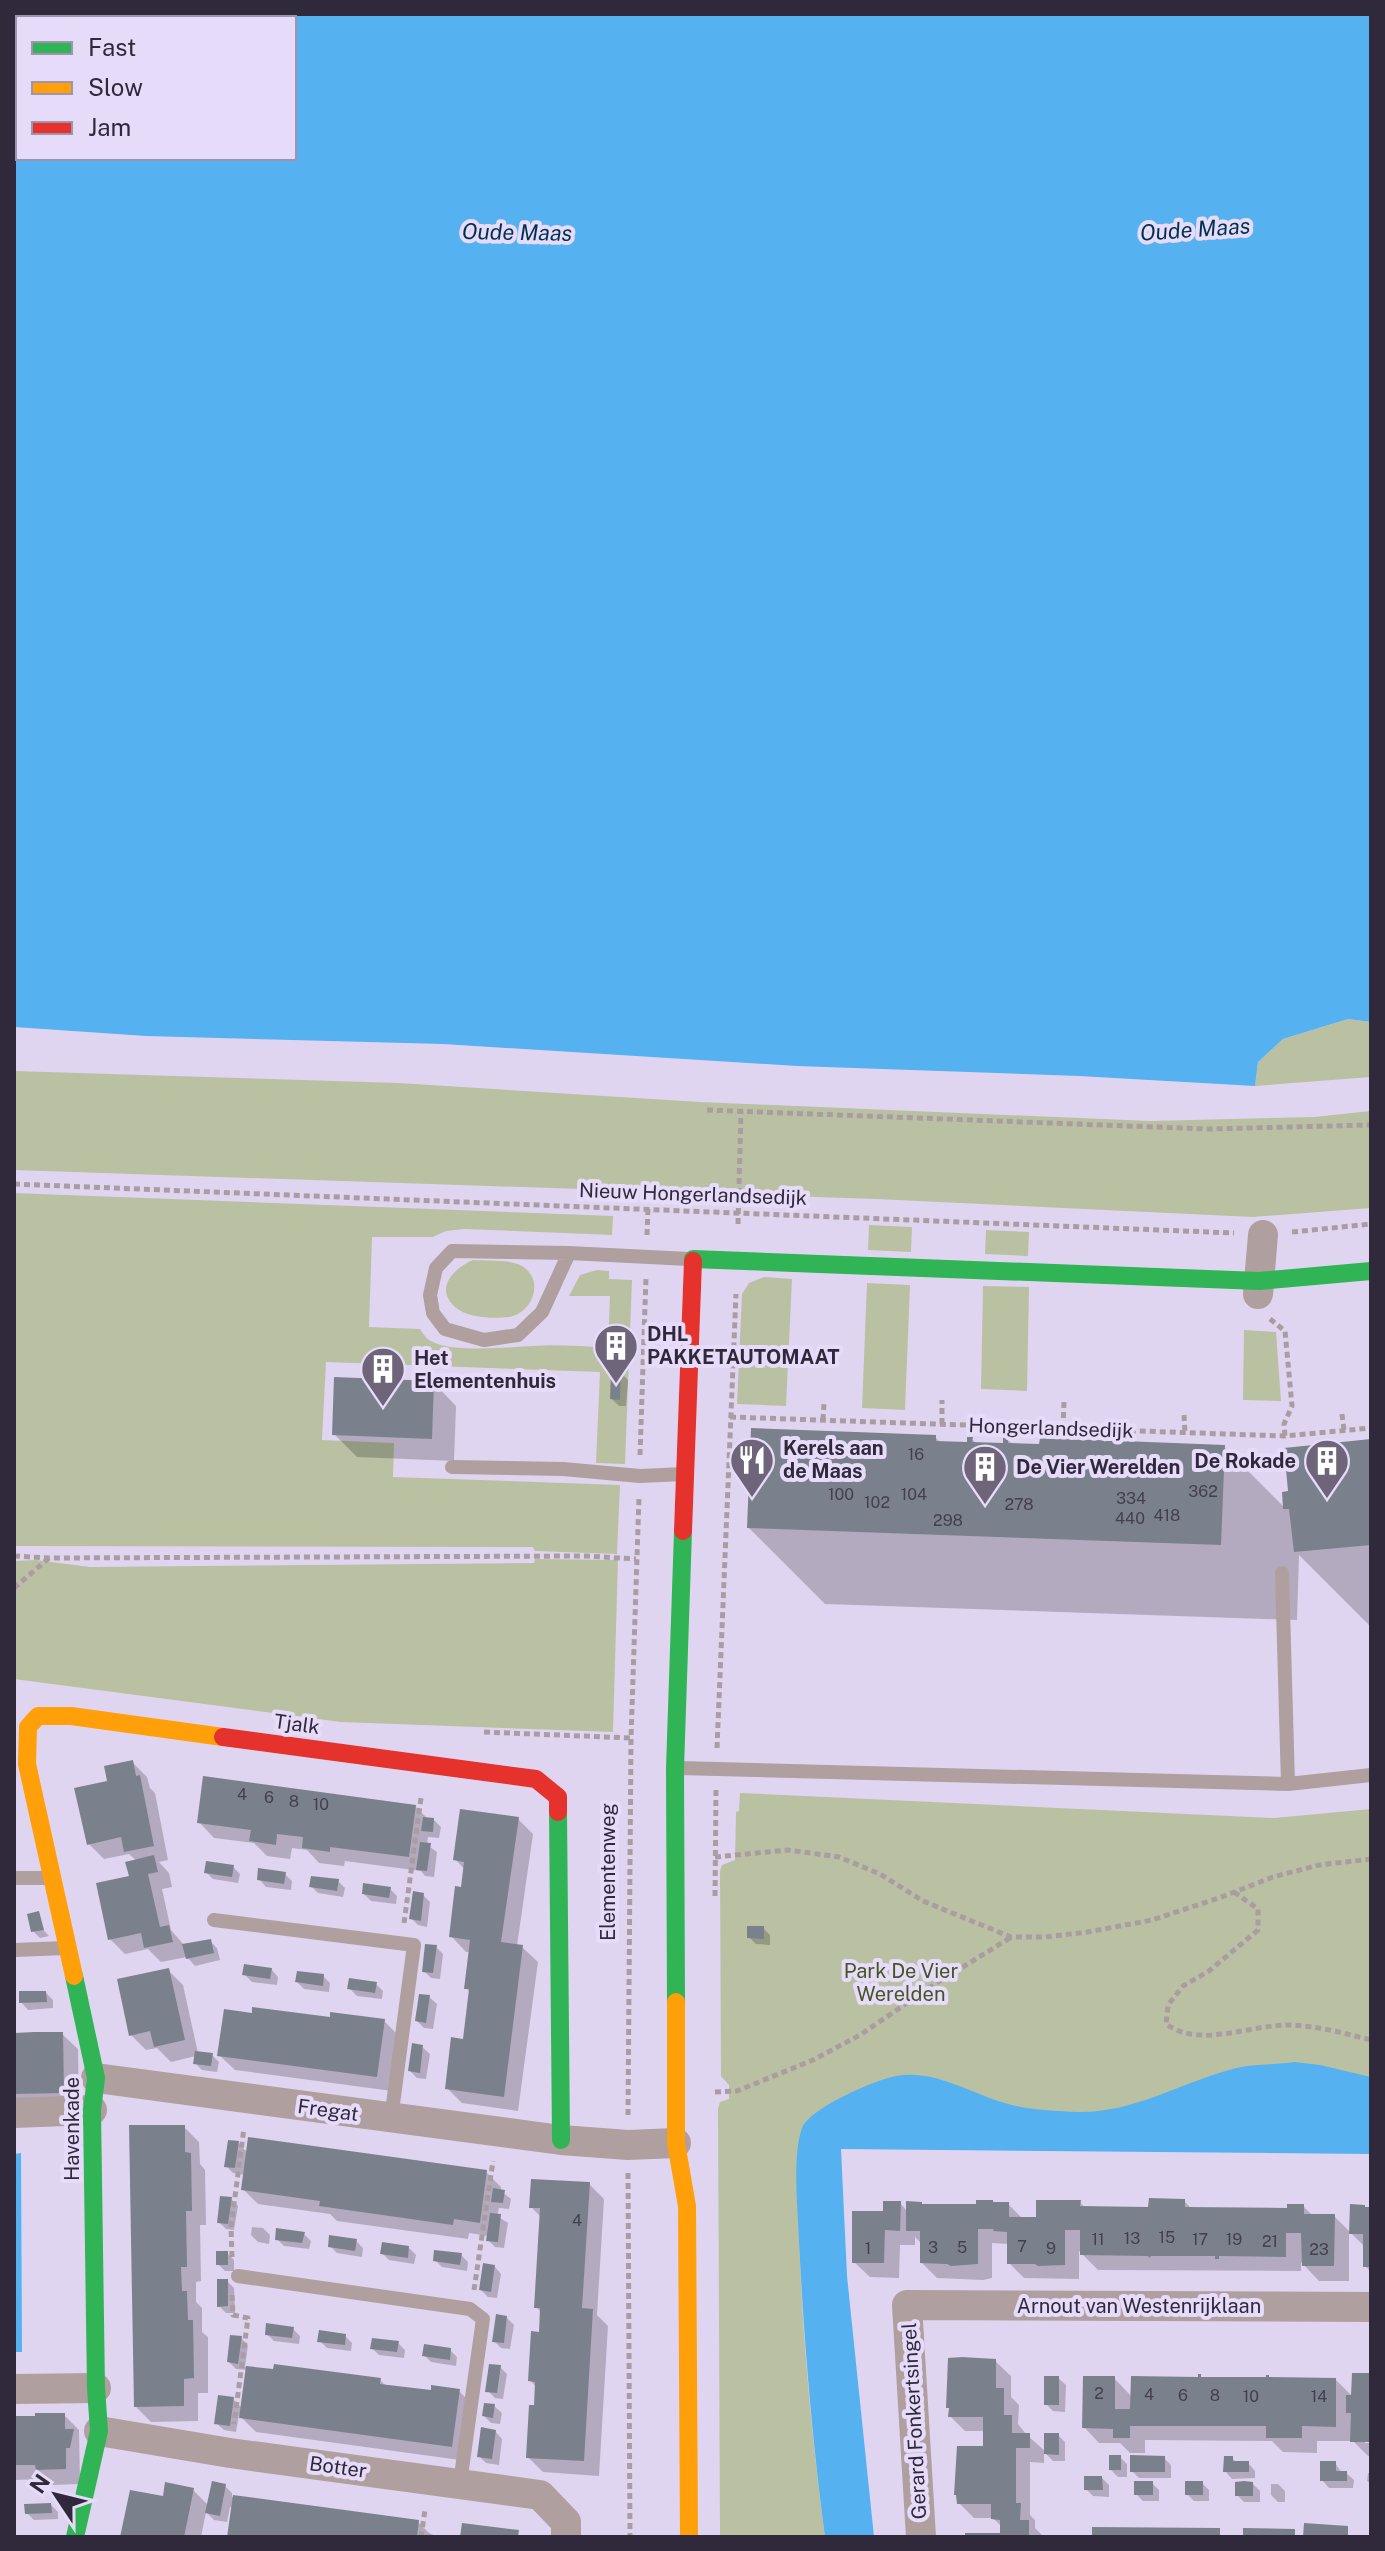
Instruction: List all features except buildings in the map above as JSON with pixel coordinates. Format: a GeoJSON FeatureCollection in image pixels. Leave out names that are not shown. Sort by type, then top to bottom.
{"type":"FeatureCollection","features":[{"type":"Feature","properties":{"kind":"street"},"geometry":{"type":"LineString","coordinates":[[1261,1297],[1263,1235]]}},
{"type":"Feature","properties":{"kind":"street"},"geometry":{"type":"LineString","coordinates":[[689,2537],[687,2206],[676,2143],[675,1768],[693,1259],[1261,1297],[1371,1271]]}},
{"type":"Feature","properties":{"kind":"street","name":"Tjalk"},"geometry":{"type":"LineString","coordinates":[[21,1726],[38,1716],[71,1716],[536,1779],[558,1797],[561,2140]]}},
{"type":"Feature","properties":{"kind":"street","name":"Havenkade"},"geometry":{"type":"LineString","coordinates":[[21,1726],[96,2078],[92,2110],[99,2431],[75,2537]]}},
{"type":"Feature","properties":{"kind":"street","name":"Fregat"},"geometry":{"type":"LineString","coordinates":[[96,2078],[497,2133],[628,2145],[676,2143]]}},
{"type":"Feature","properties":{"kind":"street"},"geometry":{"type":"LineString","coordinates":[[14,2113],[92,2110]]}},
{"type":"Feature","properties":{"kind":"street"},"geometry":{"type":"LineString","coordinates":[[667,2183],[676,2143]]}},
{"type":"Feature","properties":{"kind":"street","name":"Arnout van Westenrijklaan"},"geometry":{"type":"LineString","coordinates":[[907,2305],[1371,2307]]}},
{"type":"Feature","properties":{"kind":"street","name":"Gerard Fonkertsingel"},"geometry":{"type":"LineString","coordinates":[[907,2305],[921,2537]]}},
{"type":"Feature","properties":{"kind":"street"},"geometry":{"type":"LineString","coordinates":[[14,2389],[96,2388]]}},
{"type":"Feature","properties":{"kind":"street","name":"Botter"},"geometry":{"type":"LineString","coordinates":[[99,2431],[230,2453],[540,2495],[566,2530]]}},
{"type":"Feature","properties":{"kind":"lane"},"geometry":{"type":"LineString","coordinates":[[569,1253],[542,1312],[518,1335],[484,1340],[445,1329],[433,1313],[430,1295],[436,1268],[452,1251],[569,1253],[693,1259]]}},
{"type":"Feature","properties":{"kind":"lane"},"geometry":{"type":"LineString","coordinates":[[452,1467],[563,1469],[640,1476],[686,1474]]}},
{"type":"Feature","properties":{"kind":"lane"},"geometry":{"type":"LineString","coordinates":[[1282,1573],[1288,1784]]}},
{"type":"Feature","properties":{"kind":"lane"},"geometry":{"type":"LineString","coordinates":[[675,1768],[1288,1784],[1371,1775]]}},
{"type":"Feature","properties":{"kind":"lane"},"geometry":{"type":"LineString","coordinates":[[14,1878],[52,1878]]}},
{"type":"Feature","properties":{"kind":"lane"},"geometry":{"type":"LineString","coordinates":[[214,1920],[414,1945],[391,2119]]}},
{"type":"Feature","properties":{"kind":"lane"},"geometry":{"type":"LineString","coordinates":[[14,1950],[67,1948]]}},
{"type":"Feature","properties":{"kind":"lane"},"geometry":{"type":"LineString","coordinates":[[238,2276],[470,2309],[483,2319],[460,2483]]}},
{"type":"Feature","properties":{"kind":"path"},"geometry":{"type":"LineString","coordinates":[[707,1110],[1208,1129],[1371,1125]]}},
{"type":"Feature","properties":{"kind":"path"},"geometry":{"type":"LineString","coordinates":[[715,1904],[716,1767],[741,1111]]}},
{"type":"Feature","properties":{"kind":"path","name":"Nieuw Hongerlandsedijk"},"geometry":{"type":"LineString","coordinates":[[14,1184],[1263,1235],[1371,1224]]}},
{"type":"Feature","properties":{"kind":"path","name":"Elementenweg"},"geometry":{"type":"LineString","coordinates":[[630,2537],[630,1768],[648,1208]]}},
{"type":"Feature","properties":{"kind":"path"},"geometry":{"type":"LineString","coordinates":[[1261,1297],[1285,1331],[1292,1406],[1284,1424],[1285,1436]]}},
{"type":"Feature","properties":{"kind":"path"},"geometry":{"type":"LineString","coordinates":[[942,1400],[942,1424]]}},
{"type":"Feature","properties":{"kind":"path"},"geometry":{"type":"LineString","coordinates":[[1063,1428],[1064,1402]]}},
{"type":"Feature","properties":{"kind":"path"},"geometry":{"type":"LineString","coordinates":[[823,1420],[824,1403]]}},
{"type":"Feature","properties":{"kind":"path"},"geometry":{"type":"LineString","coordinates":[[1342,1414],[1344,1430]]}},
{"type":"Feature","properties":{"kind":"path"},"geometry":{"type":"LineString","coordinates":[[1184,1415],[1185,1433]]}},
{"type":"Feature","properties":{"kind":"path","name":"Hongerlandsedijk"},"geometry":{"type":"LineString","coordinates":[[730,1417],[1285,1436],[1371,1428]]}},
{"type":"Feature","properties":{"kind":"path"},"geometry":{"type":"LineString","coordinates":[[14,1556],[587,1556],[636,1559]]}},
{"type":"Feature","properties":{"kind":"path"},"geometry":{"type":"LineString","coordinates":[[14,1588],[49,1558]]}},
{"type":"Feature","properties":{"kind":"path"},"geometry":{"type":"LineString","coordinates":[[402,1943],[425,1764]]}},
{"type":"Feature","properties":{"kind":"path"},"geometry":{"type":"LineString","coordinates":[[715,1857],[788,1850],[839,1857],[880,1874],[923,1901],[1011,1937],[1088,1932],[1152,1920],[1273,1877],[1319,1865],[1371,1859]]}},
{"type":"Feature","properties":{"kind":"path"},"geometry":{"type":"LineString","coordinates":[[1234,1892],[1258,1909],[1258,1930],[1209,1971],[1183,1986],[1168,2005],[1166,2024],[1177,2032],[1194,2036],[1286,2025],[1319,2028],[1371,2040]]}},
{"type":"Feature","properties":{"kind":"path"},"geometry":{"type":"LineString","coordinates":[[715,2076],[715,2092],[737,2091],[813,2060],[860,2035],[1011,1937]]}},
{"type":"Feature","properties":{"kind":"path"},"geometry":{"type":"LineString","coordinates":[[470,2309],[497,2133]]}},
{"type":"Feature","properties":{"kind":"green space"},"geometry":{"type":"Polygon","coordinates":[[[1348,1019],[1371,1022],[1371,1077],[1255,1086],[1258,1062],[1283,1039],[1348,1019]]]}},
{"type":"Feature","properties":{"kind":"green space"},"geometry":{"type":"Polygon","coordinates":[[[14,1071],[399,1083],[700,1102],[1150,1121],[1314,1117],[1371,1111],[1371,1208],[1252,1217],[876,1199],[14,1170],[14,1071]]]}},
{"type":"Feature","properties":{"kind":"green space"},"geometry":{"type":"Polygon","coordinates":[[[14,1193],[613,1216],[612,1235],[464,1229],[446,1231],[433,1237],[372,1237],[369,1327],[420,1329],[431,1341],[454,1347],[608,1347],[610,1296],[569,1296],[580,1275],[597,1270],[609,1271],[609,1279],[632,1280],[625,1464],[596,1463],[600,1372],[326,1362],[322,1440],[394,1443],[393,1477],[620,1485],[617,1554],[535,1551],[533,1547],[14,1546],[14,1193]]]}},
{"type":"Feature","properties":{"kind":"green space"},"geometry":{"type":"Polygon","coordinates":[[[869,1225],[912,1227],[911,1252],[868,1250],[869,1225]]]}},
{"type":"Feature","properties":{"kind":"green space"},"geometry":{"type":"Polygon","coordinates":[[[986,1230],[1029,1232],[1028,1256],[985,1254],[986,1230]]]}},
{"type":"Feature","properties":{"kind":"green space"},"geometry":{"type":"Polygon","coordinates":[[[473,1260],[511,1262],[522,1266],[533,1279],[530,1303],[509,1317],[488,1318],[460,1311],[449,1300],[446,1286],[453,1273],[473,1260]]]}},
{"type":"Feature","properties":{"kind":"green space"},"geometry":{"type":"Polygon","coordinates":[[[764,1277],[792,1279],[786,1406],[737,1404],[742,1294],[749,1283],[764,1277]]]}},
{"type":"Feature","properties":{"kind":"green space"},"geometry":{"type":"Polygon","coordinates":[[[867,1283],[910,1285],[905,1410],[862,1408],[867,1283]]]}},
{"type":"Feature","properties":{"kind":"green space"},"geometry":{"type":"Polygon","coordinates":[[[983,1286],[1029,1287],[1027,1391],[981,1389],[983,1286]]]}},
{"type":"Feature","properties":{"kind":"green space"},"geometry":{"type":"Polygon","coordinates":[[[1244,1330],[1276,1332],[1281,1401],[1243,1400],[1244,1330]]]}},
{"type":"Feature","properties":{"kind":"green space"},"geometry":{"type":"Polygon","coordinates":[[[535,1559],[618,1560],[613,1732],[341,1722],[14,1679],[14,1561],[36,1560],[90,1567],[534,1563],[535,1559]]]}},
{"type":"Feature","properties":{"kind":"green space","name":"Park De Vier Werelden"},"geometry":{"type":"Polygon","coordinates":[[[740,1793],[1274,1818],[1371,1809],[1371,2147],[798,2148],[799,2245],[805,2343],[825,2537],[720,2537],[718,2109],[720,2102],[729,2099],[729,2085],[721,2076],[720,1871],[722,1865],[735,1860],[736,1812],[739,1811],[740,1793]]]}},
{"type":"Feature","properties":{"kind":"water","name":"Oude Maas"},"geometry":{"type":"Polygon","coordinates":[[[14,14],[1371,14],[1371,1022],[1348,1019],[1283,1039],[1258,1062],[1255,1086],[797,1066],[443,1044],[146,1036],[14,1027],[14,14]]]}},
{"type":"Feature","properties":{"kind":"water"},"geometry":{"type":"Polygon","coordinates":[[[1295,2062],[1371,2077],[1371,2154],[841,2149],[847,2276],[874,2537],[825,2537],[809,2390],[797,2200],[799,2139],[807,2120],[844,2096],[896,2076],[926,2076],[1020,2107],[1078,2112],[1136,2103],[1237,2068],[1295,2062]]]}},
{"type":"Feature","properties":{"kind":"water"},"geometry":{"type":"Polygon","coordinates":[[[21,2153],[22,2352],[14,2352],[14,2154],[21,2153]]]}},
{"type":"Feature","properties":{"kind":"traffic: fast"},"geometry":{"type":"LineString","coordinates":[[693,1261],[1259,1281],[1371,1271]]}},
{"type":"Feature","properties":{"kind":"traffic: fast"},"geometry":{"type":"LineString","coordinates":[[676,2002],[675,1768],[683,1531]]}},
{"type":"Feature","properties":{"kind":"traffic: fast"},"geometry":{"type":"LineString","coordinates":[[558,1812],[561,2140]]}},
{"type":"Feature","properties":{"kind":"traffic: fast"},"geometry":{"type":"LineString","coordinates":[[74,1976],[96,2078],[92,2110],[99,2431],[75,2537]]}},
{"type":"Feature","properties":{"kind":"traffic: slow"},"geometry":{"type":"LineString","coordinates":[[74,1976],[27,1764],[28,1727],[38,1716],[71,1716],[223,1737]]}},
{"type":"Feature","properties":{"kind":"traffic: slow"},"geometry":{"type":"LineString","coordinates":[[676,2002],[676,2143],[687,2206],[689,2537]]}},
{"type":"Feature","properties":{"kind":"traffic: jam"},"geometry":{"type":"LineString","coordinates":[[683,1531],[693,1261]]}},
{"type":"Feature","properties":{"kind":"traffic: jam"},"geometry":{"type":"LineString","coordinates":[[223,1737],[536,1779],[558,1797],[558,1812]]}},
{"type":"Feature","properties":{"kind":"place","name":"DHL PAKKETAUTOMAAT"},"geometry":{"type":"Point","coordinates":[616,1385]}},
{"type":"Feature","properties":{"kind":"place","name":"Het Elementenhuis"},"geometry":{"type":"Point","coordinates":[383,1408]}},
{"type":"Feature","properties":{"kind":"place","name":"Kerels aan de Maas"},"geometry":{"type":"Point","coordinates":[752,1499]}},
{"type":"Feature","properties":{"kind":"place","name":"De Rokade"},"geometry":{"type":"Point","coordinates":[1327,1500]}},
{"type":"Feature","properties":{"kind":"place","name":"De Vier Werelden"},"geometry":{"type":"Point","coordinates":[985,1506]}}]}
